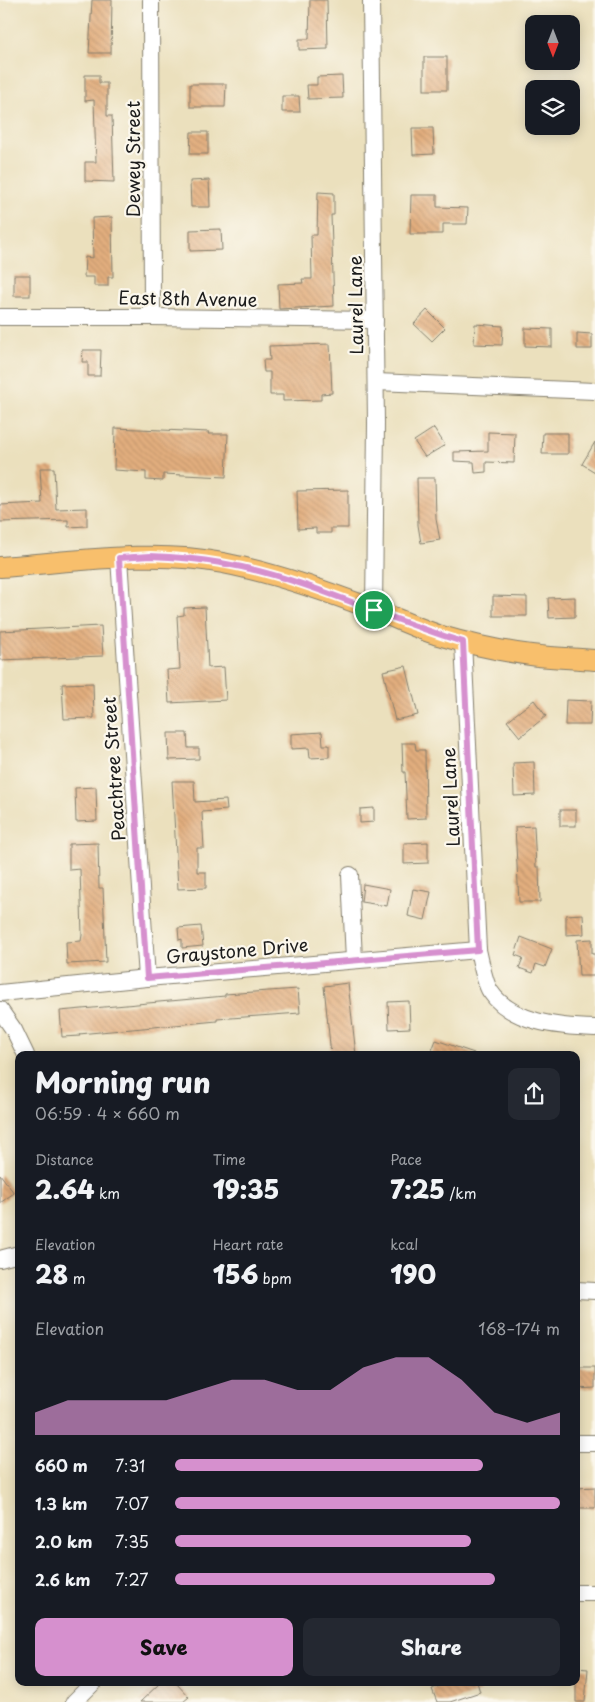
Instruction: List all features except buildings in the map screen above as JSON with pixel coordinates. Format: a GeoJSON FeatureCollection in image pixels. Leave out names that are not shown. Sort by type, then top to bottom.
{"type":"FeatureCollection","features":[{"type":"Feature","properties":{"kind":"main road"},"geometry":{"type":"LineString","coordinates":[[0,567],[119,558],[177,557],[222,563],[268,574],[463,642],[533,656],[595,660]]}},
{"type":"Feature","properties":{"kind":"street","name":"Dewey Street"},"geometry":{"type":"LineString","coordinates":[[151,0],[152,317]]}},
{"type":"Feature","properties":{"kind":"street","name":"Laurel Lane"},"geometry":{"type":"LineString","coordinates":[[371,0],[376,382],[374,610]]}},
{"type":"Feature","properties":{"kind":"street","name":"East 8th Avenue"},"geometry":{"type":"LineString","coordinates":[[0,317],[375,320]]}},
{"type":"Feature","properties":{"kind":"street"},"geometry":{"type":"LineString","coordinates":[[376,382],[595,391]]}},
{"type":"Feature","properties":{"kind":"street","name":"Peachtree Street"},"geometry":{"type":"LineString","coordinates":[[119,558],[147,978]]}},
{"type":"Feature","properties":{"kind":"street","name":"Laurel Lane"},"geometry":{"type":"LineString","coordinates":[[463,642],[478,950],[490,990],[505,1007],[526,1017],[548,1024],[595,1028]]}},
{"type":"Feature","properties":{"kind":"street"},"geometry":{"type":"LineString","coordinates":[[350,874],[354,960]]}},
{"type":"Feature","properties":{"kind":"street","name":"Graystone Drive"},"geometry":{"type":"LineString","coordinates":[[0,993],[147,978],[478,950]]}},
{"type":"Feature","properties":{"kind":"street"},"geometry":{"type":"LineString","coordinates":[[0,1010],[14,1030],[24,1051]]}},
{"type":"Feature","properties":{"kind":"street"},"geometry":{"type":"LineString","coordinates":[[0,1259],[15,1255]]}},
{"type":"Feature","properties":{"kind":"street"},"geometry":{"type":"LineString","coordinates":[[580,1290],[595,1290]]}},
{"type":"Feature","properties":{"kind":"street"},"geometry":{"type":"LineString","coordinates":[[580,1443],[595,1443]]}},
{"type":"Feature","properties":{"kind":"street"},"geometry":{"type":"LineString","coordinates":[[580,1593],[595,1593]]}},
{"type":"Feature","properties":{"kind":"street"},"geometry":{"type":"LineString","coordinates":[[74,1702],[90,1686]]}},
{"type":"Feature","properties":{"kind":"route"},"geometry":{"type":"LineString","coordinates":[[177,557],[222,563],[268,574],[374,610],[413,626],[463,642],[478,950],[147,978],[119,558],[177,557]]}}]}
